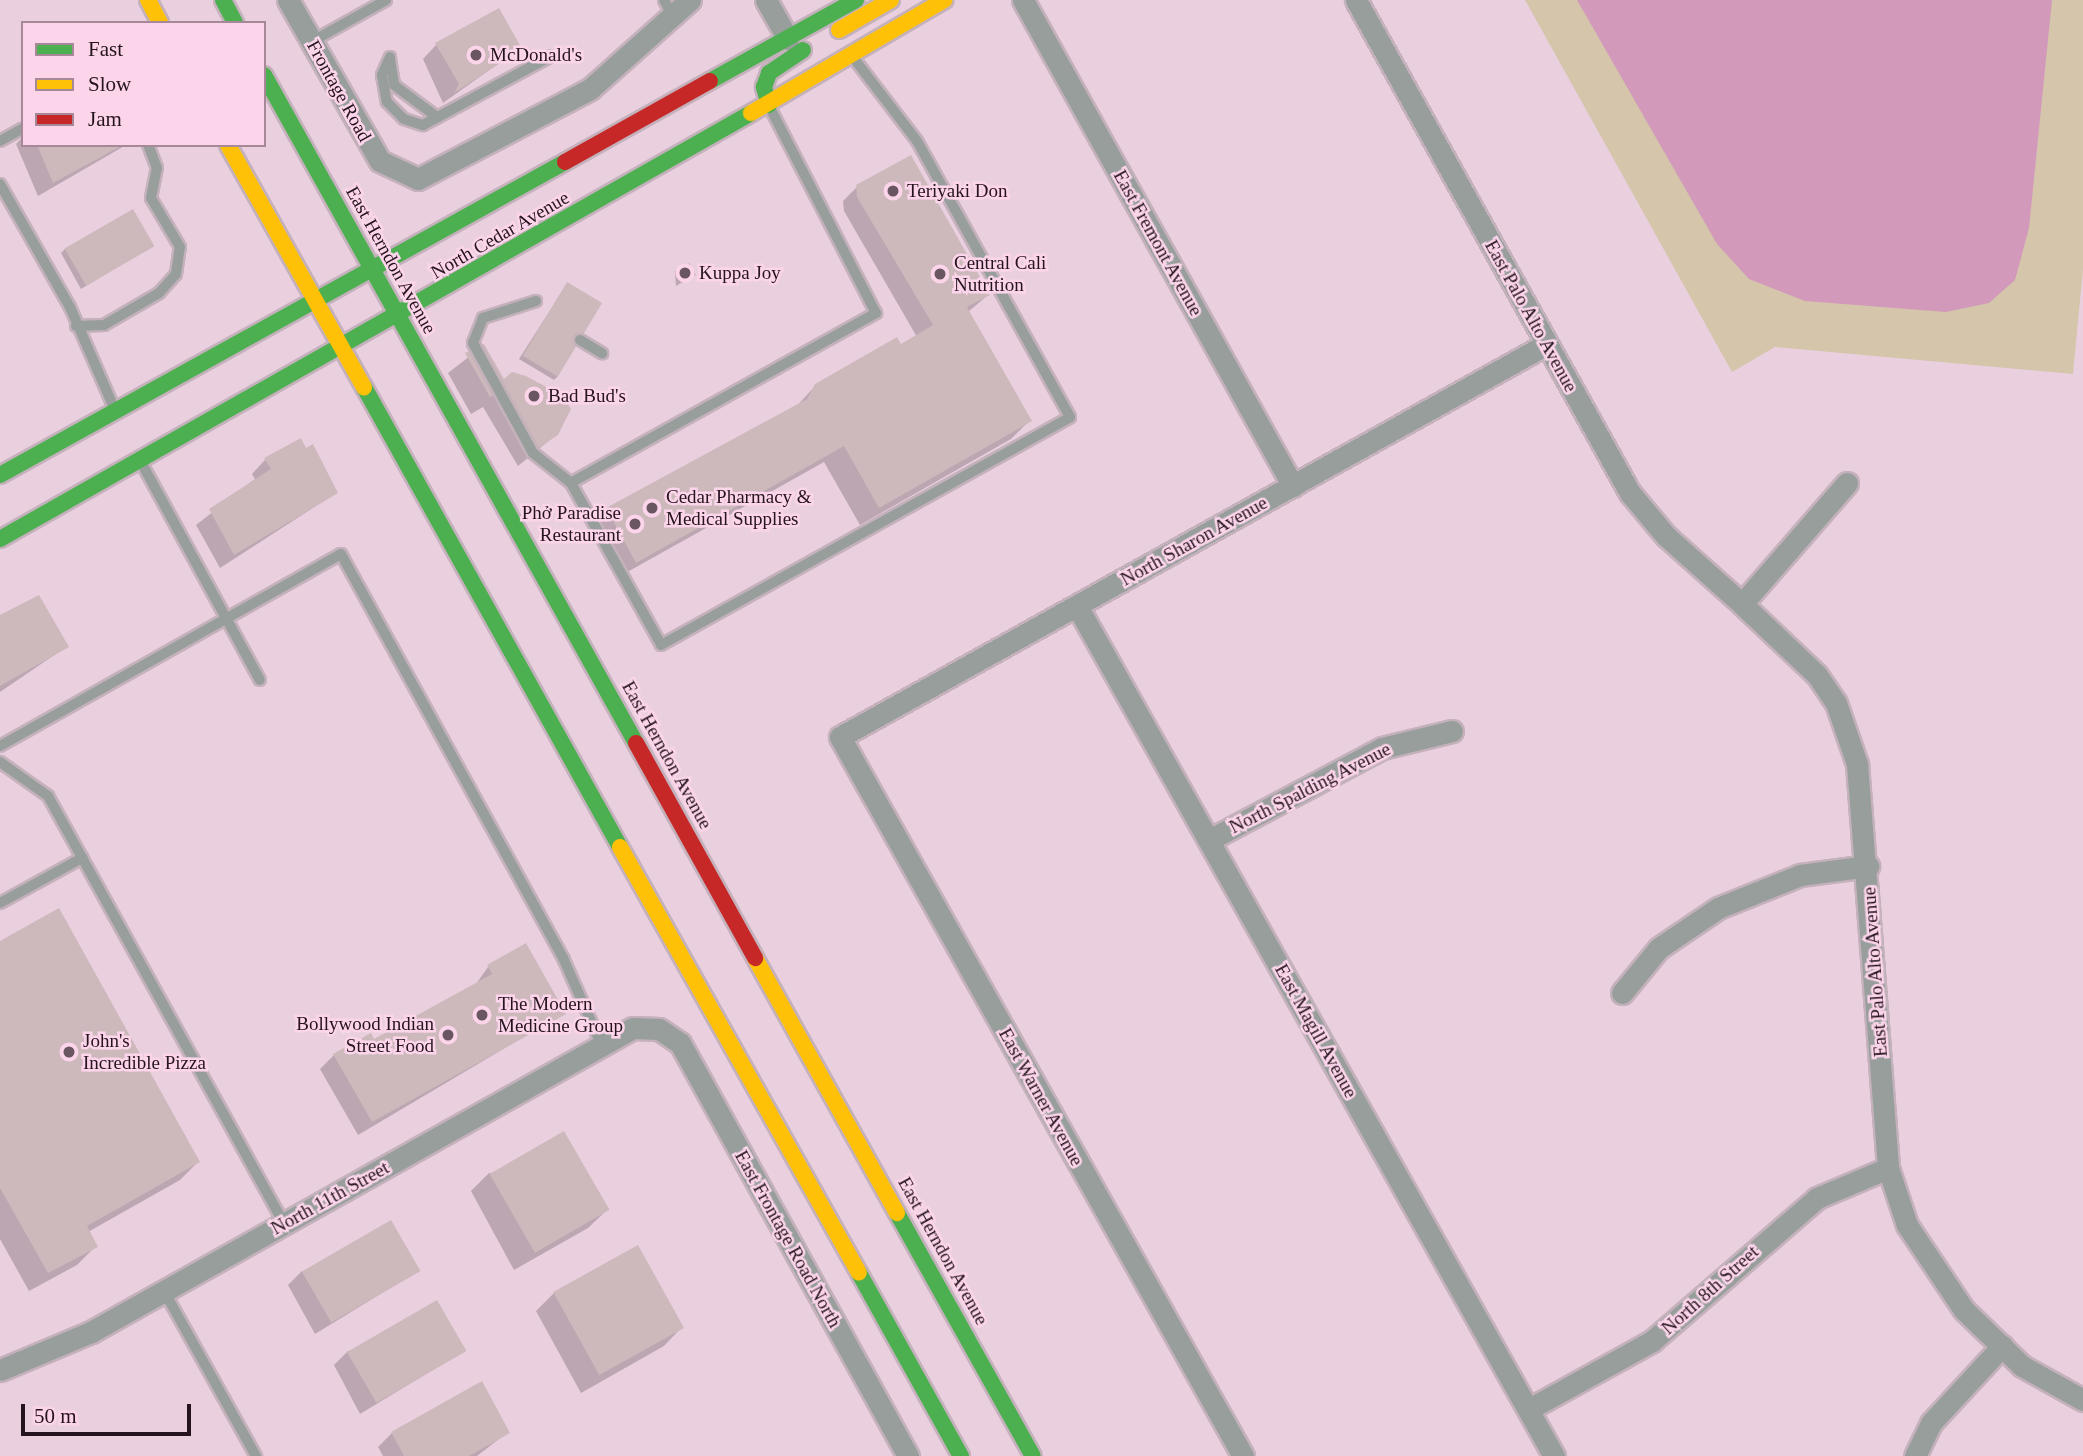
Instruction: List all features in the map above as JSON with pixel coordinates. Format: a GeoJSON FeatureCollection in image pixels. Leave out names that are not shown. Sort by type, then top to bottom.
{"type":"FeatureCollection","features":[{"type":"Feature","properties":{"kind":"main road"},"geometry":{"type":"LineString","coordinates":[[148,0],[159,21]]}},
{"type":"Feature","properties":{"kind":"main road"},"geometry":{"type":"LineString","coordinates":[[223,0],[234,21]]}},
{"type":"Feature","properties":{"kind":"main road","name":"North Cedar Avenue"},"geometry":{"type":"LineString","coordinates":[[0,475],[856,0]]}},
{"type":"Feature","properties":{"kind":"main road"},"geometry":{"type":"LineString","coordinates":[[769,105],[764,87],[779,63],[891,0]]}},
{"type":"Feature","properties":{"kind":"main road","name":"North Cedar Avenue"},"geometry":{"type":"LineString","coordinates":[[0,539],[769,105],[944,0]]}},
{"type":"Feature","properties":{"kind":"main road","name":"East Herndon Avenue"},"geometry":{"type":"LineString","coordinates":[[266,79],[1033,1456]]}},
{"type":"Feature","properties":{"kind":"main road"},"geometry":{"type":"LineString","coordinates":[[229,147],[961,1456]]}},
{"type":"Feature","properties":{"kind":"street","name":"Frontage Road"},"geometry":{"type":"LineString","coordinates":[[288,0],[366,141],[399,175],[436,174],[590,89],[668,8]]}},
{"type":"Feature","properties":{"kind":"street"},"geometry":{"type":"LineString","coordinates":[[668,8],[690,0]]}},
{"type":"Feature","properties":{"kind":"street"},"geometry":{"type":"LineString","coordinates":[[766,0],[788,39]]}},
{"type":"Feature","properties":{"kind":"street","name":"East Fremont Avenue"},"geometry":{"type":"LineString","coordinates":[[1023,0],[1293,486]]}},
{"type":"Feature","properties":{"kind":"street","name":"East Palo Alto Avenue"},"geometry":{"type":"LineString","coordinates":[[1356,0],[1547,344],[1646,514],[1798,653],[1836,703],[1857,764],[1868,866],[1888,1168],[1907,1225],[1930,1265],[2002,1346],[2046,1382],[2083,1400]]}},
{"type":"Feature","properties":{"kind":"street","name":"North Sharon Avenue"},"geometry":{"type":"LineString","coordinates":[[840,737],[1547,344]]}},
{"type":"Feature","properties":{"kind":"street"},"geometry":{"type":"LineString","coordinates":[[1742,604],[1847,483]]}},
{"type":"Feature","properties":{"kind":"street","name":"East Magill Avenue"},"geometry":{"type":"LineString","coordinates":[[1077,606],[1554,1456]]}},
{"type":"Feature","properties":{"kind":"street","name":"North Spalding Avenue"},"geometry":{"type":"LineString","coordinates":[[1209,840],[1382,748],[1452,731]]}},
{"type":"Feature","properties":{"kind":"street","name":"East Warner Avenue"},"geometry":{"type":"LineString","coordinates":[[840,737],[1242,1456]]}},
{"type":"Feature","properties":{"kind":"street"},"geometry":{"type":"LineString","coordinates":[[1622,993],[1659,948],[1718,908],[1800,875],[1868,866]]}},
{"type":"Feature","properties":{"kind":"street","name":"North 11th Street"},"geometry":{"type":"LineString","coordinates":[[0,1370],[63,1346],[633,1028],[659,1029]]}},
{"type":"Feature","properties":{"kind":"street","name":"East Frontage Road North"},"geometry":{"type":"LineString","coordinates":[[659,1029],[680,1043],[908,1456]]}},
{"type":"Feature","properties":{"kind":"street","name":"North 8th Street"},"geometry":{"type":"LineString","coordinates":[[1528,1409],[1652,1341],[1817,1198],[1888,1168]]}},
{"type":"Feature","properties":{"kind":"street"},"geometry":{"type":"LineString","coordinates":[[1915,1456],[1931,1423],[2002,1346]]}},
{"type":"Feature","properties":{"kind":"lane"},"geometry":{"type":"LineString","coordinates":[[311,41],[386,0]]}},
{"type":"Feature","properties":{"kind":"lane"},"geometry":{"type":"LineString","coordinates":[[438,117],[394,85],[390,57],[382,75],[393,109],[413,125],[438,117],[551,56]]}},
{"type":"Feature","properties":{"kind":"lane"},"geometry":{"type":"LineString","coordinates":[[536,301],[483,318],[474,343],[533,453],[571,483],[661,645],[1070,417],[916,141],[852,56]]}},
{"type":"Feature","properties":{"kind":"lane"},"geometry":{"type":"LineString","coordinates":[[571,483],[876,313],[769,105]]}},
{"type":"Feature","properties":{"kind":"lane"},"geometry":{"type":"LineString","coordinates":[[0,141],[21,129]]}},
{"type":"Feature","properties":{"kind":"lane"},"geometry":{"type":"LineString","coordinates":[[76,326],[104,325],[159,293],[176,274],[180,247],[151,198],[157,168],[149,147]]}},
{"type":"Feature","properties":{"kind":"lane"},"geometry":{"type":"LineString","coordinates":[[0,184],[76,326],[115,410]]}},
{"type":"Feature","properties":{"kind":"lane"},"geometry":{"type":"LineString","coordinates":[[580,340],[602,353]]}},
{"type":"Feature","properties":{"kind":"lane"},"geometry":{"type":"LineString","coordinates":[[139,459],[260,680]]}},
{"type":"Feature","properties":{"kind":"lane"},"geometry":{"type":"LineString","coordinates":[[0,746],[341,554],[564,960],[602,1046]]}},
{"type":"Feature","properties":{"kind":"lane"},"geometry":{"type":"LineString","coordinates":[[0,762],[48,796],[284,1224]]}},
{"type":"Feature","properties":{"kind":"lane"},"geometry":{"type":"LineString","coordinates":[[0,903],[82,858]]}},
{"type":"Feature","properties":{"kind":"lane"},"geometry":{"type":"LineString","coordinates":[[164,1291],[256,1456]]}},
{"type":"Feature","properties":{"kind":"shaded area"},"geometry":{"type":"Polygon","coordinates":[[[1525,0],[2083,0],[2083,269],[2073,374],[1775,347],[1732,372],[1525,0]]]}},
{"type":"Feature","properties":{"kind":"shaded area"},"geometry":{"type":"Polygon","coordinates":[[[1577,0],[2052,0],[2029,228],[2015,280],[1989,303],[1946,312],[1805,301],[1749,279],[1717,244],[1577,0]]]}},
{"type":"Feature","properties":{"kind":"building","name":"McDonald's"},"geometry":{"type":"Polygon","coordinates":[[[499,8],[522,49],[454,93],[459,84],[435,43],[499,8]]]}},
{"type":"Feature","properties":{"kind":"building"},"geometry":{"type":"Polygon","coordinates":[[[38,147],[119,147],[53,183],[38,147]]]}},
{"type":"Feature","properties":{"kind":"building"},"geometry":{"type":"Polygon","coordinates":[[[911,155],[990,295],[967,307],[1032,421],[879,508],[844,446],[636,563],[606,508],[807,399],[815,384],[897,337],[901,344],[933,325],[857,197],[856,185],[911,155]]]}},
{"type":"Feature","properties":{"kind":"building"},"geometry":{"type":"Polygon","coordinates":[[[133,209],[154,246],[86,286],[65,248],[133,209]]]}},
{"type":"Feature","properties":{"kind":"building","name":"Kuppa Joy"},"geometry":{"type":"Polygon","coordinates":[[[689,263],[696,275],[681,284],[674,272],[689,263]]]}},
{"type":"Feature","properties":{"kind":"building","name":"Bad Bud's"},"geometry":{"type":"Polygon","coordinates":[[[567,282],[602,303],[558,377],[523,356],[567,282]]]}},
{"type":"Feature","properties":{"kind":"building","name":"Bad Bud's"},"geometry":{"type":"Polygon","coordinates":[[[484,344],[504,379],[512,372],[526,376],[563,396],[571,409],[558,435],[537,449],[502,390],[490,397],[465,353],[484,344]]]}},
{"type":"Feature","properties":{"kind":"building"},"geometry":{"type":"Polygon","coordinates":[[[301,438],[306,448],[313,444],[338,493],[234,555],[209,509],[271,469],[264,458],[301,438]]]}},
{"type":"Feature","properties":{"kind":"building"},"geometry":{"type":"Polygon","coordinates":[[[39,595],[69,647],[0,686],[0,615],[39,595]]]}},
{"type":"Feature","properties":{"kind":"building","name":"John's Incredible Pizza"},"geometry":{"type":"Polygon","coordinates":[[[59,908],[200,1162],[87,1226],[98,1247],[48,1273],[0,1188],[0,941],[59,908]]]}},
{"type":"Feature","properties":{"kind":"building"},"geometry":{"type":"Polygon","coordinates":[[[526,943],[566,1014],[372,1122],[333,1054],[371,1033],[374,1039],[492,974],[487,965],[526,943]]]}},
{"type":"Feature","properties":{"kind":"building"},"geometry":{"type":"Polygon","coordinates":[[[564,1131],[610,1210],[535,1253],[490,1174],[564,1131]]]}},
{"type":"Feature","properties":{"kind":"building"},"geometry":{"type":"Polygon","coordinates":[[[391,1220],[420,1271],[331,1323],[302,1272],[391,1220]]]}},
{"type":"Feature","properties":{"kind":"building"},"geometry":{"type":"Polygon","coordinates":[[[638,1245],[684,1328],[599,1375],[553,1292],[638,1245]]]}},
{"type":"Feature","properties":{"kind":"building"},"geometry":{"type":"Polygon","coordinates":[[[437,1300],[466,1351],[376,1403],[347,1352],[437,1300]]]}},
{"type":"Feature","properties":{"kind":"building"},"geometry":{"type":"Polygon","coordinates":[[[482,1381],[510,1433],[469,1456],[404,1456],[391,1432],[482,1381]]]}},
{"type":"Feature","properties":{"kind":"traffic: fast"},"geometry":{"type":"LineString","coordinates":[[223,0],[234,21]]}},
{"type":"Feature","properties":{"kind":"traffic: fast"},"geometry":{"type":"LineString","coordinates":[[710,81],[856,0]]}},
{"type":"Feature","properties":{"kind":"traffic: fast"},"geometry":{"type":"LineString","coordinates":[[769,105],[764,87],[769,73],[803,50]]}},
{"type":"Feature","properties":{"kind":"traffic: fast"},"geometry":{"type":"LineString","coordinates":[[266,79],[636,743]]}},
{"type":"Feature","properties":{"kind":"traffic: fast"},"geometry":{"type":"LineString","coordinates":[[0,539],[751,113]]}},
{"type":"Feature","properties":{"kind":"traffic: fast"},"geometry":{"type":"LineString","coordinates":[[0,475],[565,162]]}},
{"type":"Feature","properties":{"kind":"traffic: fast"},"geometry":{"type":"LineString","coordinates":[[364,387],[620,847]]}},
{"type":"Feature","properties":{"kind":"traffic: fast"},"geometry":{"type":"LineString","coordinates":[[897,1213],[1033,1456]]}},
{"type":"Feature","properties":{"kind":"traffic: fast"},"geometry":{"type":"LineString","coordinates":[[859,1273],[961,1456]]}},
{"type":"Feature","properties":{"kind":"traffic: slow"},"geometry":{"type":"LineString","coordinates":[[148,0],[159,21]]}},
{"type":"Feature","properties":{"kind":"traffic: slow"},"geometry":{"type":"LineString","coordinates":[[839,30],[891,0]]}},
{"type":"Feature","properties":{"kind":"traffic: slow"},"geometry":{"type":"LineString","coordinates":[[751,113],[944,0]]}},
{"type":"Feature","properties":{"kind":"traffic: slow"},"geometry":{"type":"LineString","coordinates":[[229,147],[364,387]]}},
{"type":"Feature","properties":{"kind":"traffic: slow"},"geometry":{"type":"LineString","coordinates":[[620,847],[859,1273]]}},
{"type":"Feature","properties":{"kind":"traffic: slow"},"geometry":{"type":"LineString","coordinates":[[755,958],[897,1213]]}},
{"type":"Feature","properties":{"kind":"traffic: jam"},"geometry":{"type":"LineString","coordinates":[[565,162],[710,81]]}},
{"type":"Feature","properties":{"kind":"traffic: jam"},"geometry":{"type":"LineString","coordinates":[[636,743],[755,958]]}},
{"type":"Feature","properties":{"kind":"place","name":"McDonald's"},"geometry":{"type":"Point","coordinates":[476,55]}},
{"type":"Feature","properties":{"kind":"place","name":"Teriyaki Don"},"geometry":{"type":"Point","coordinates":[893,191]}},
{"type":"Feature","properties":{"kind":"place","name":"Kuppa Joy"},"geometry":{"type":"Point","coordinates":[685,273]}},
{"type":"Feature","properties":{"kind":"place","name":"Central Cali Nutrition"},"geometry":{"type":"Point","coordinates":[940,274]}},
{"type":"Feature","properties":{"kind":"place","name":"Bad Bud's"},"geometry":{"type":"Point","coordinates":[534,396]}},
{"type":"Feature","properties":{"kind":"place","name":"Cedar Pharmacy & Medical Supplies"},"geometry":{"type":"Point","coordinates":[652,508]}},
{"type":"Feature","properties":{"kind":"place","name":"Phở Paradise Restaurant"},"geometry":{"type":"Point","coordinates":[635,524]}},
{"type":"Feature","properties":{"kind":"place","name":"The Modern Medicine Group"},"geometry":{"type":"Point","coordinates":[482,1015]}},
{"type":"Feature","properties":{"kind":"place","name":"Bollywood Indian Street Food"},"geometry":{"type":"Point","coordinates":[448,1035]}},
{"type":"Feature","properties":{"kind":"place","name":"John's Incredible Pizza"},"geometry":{"type":"Point","coordinates":[69,1052]}}]}
